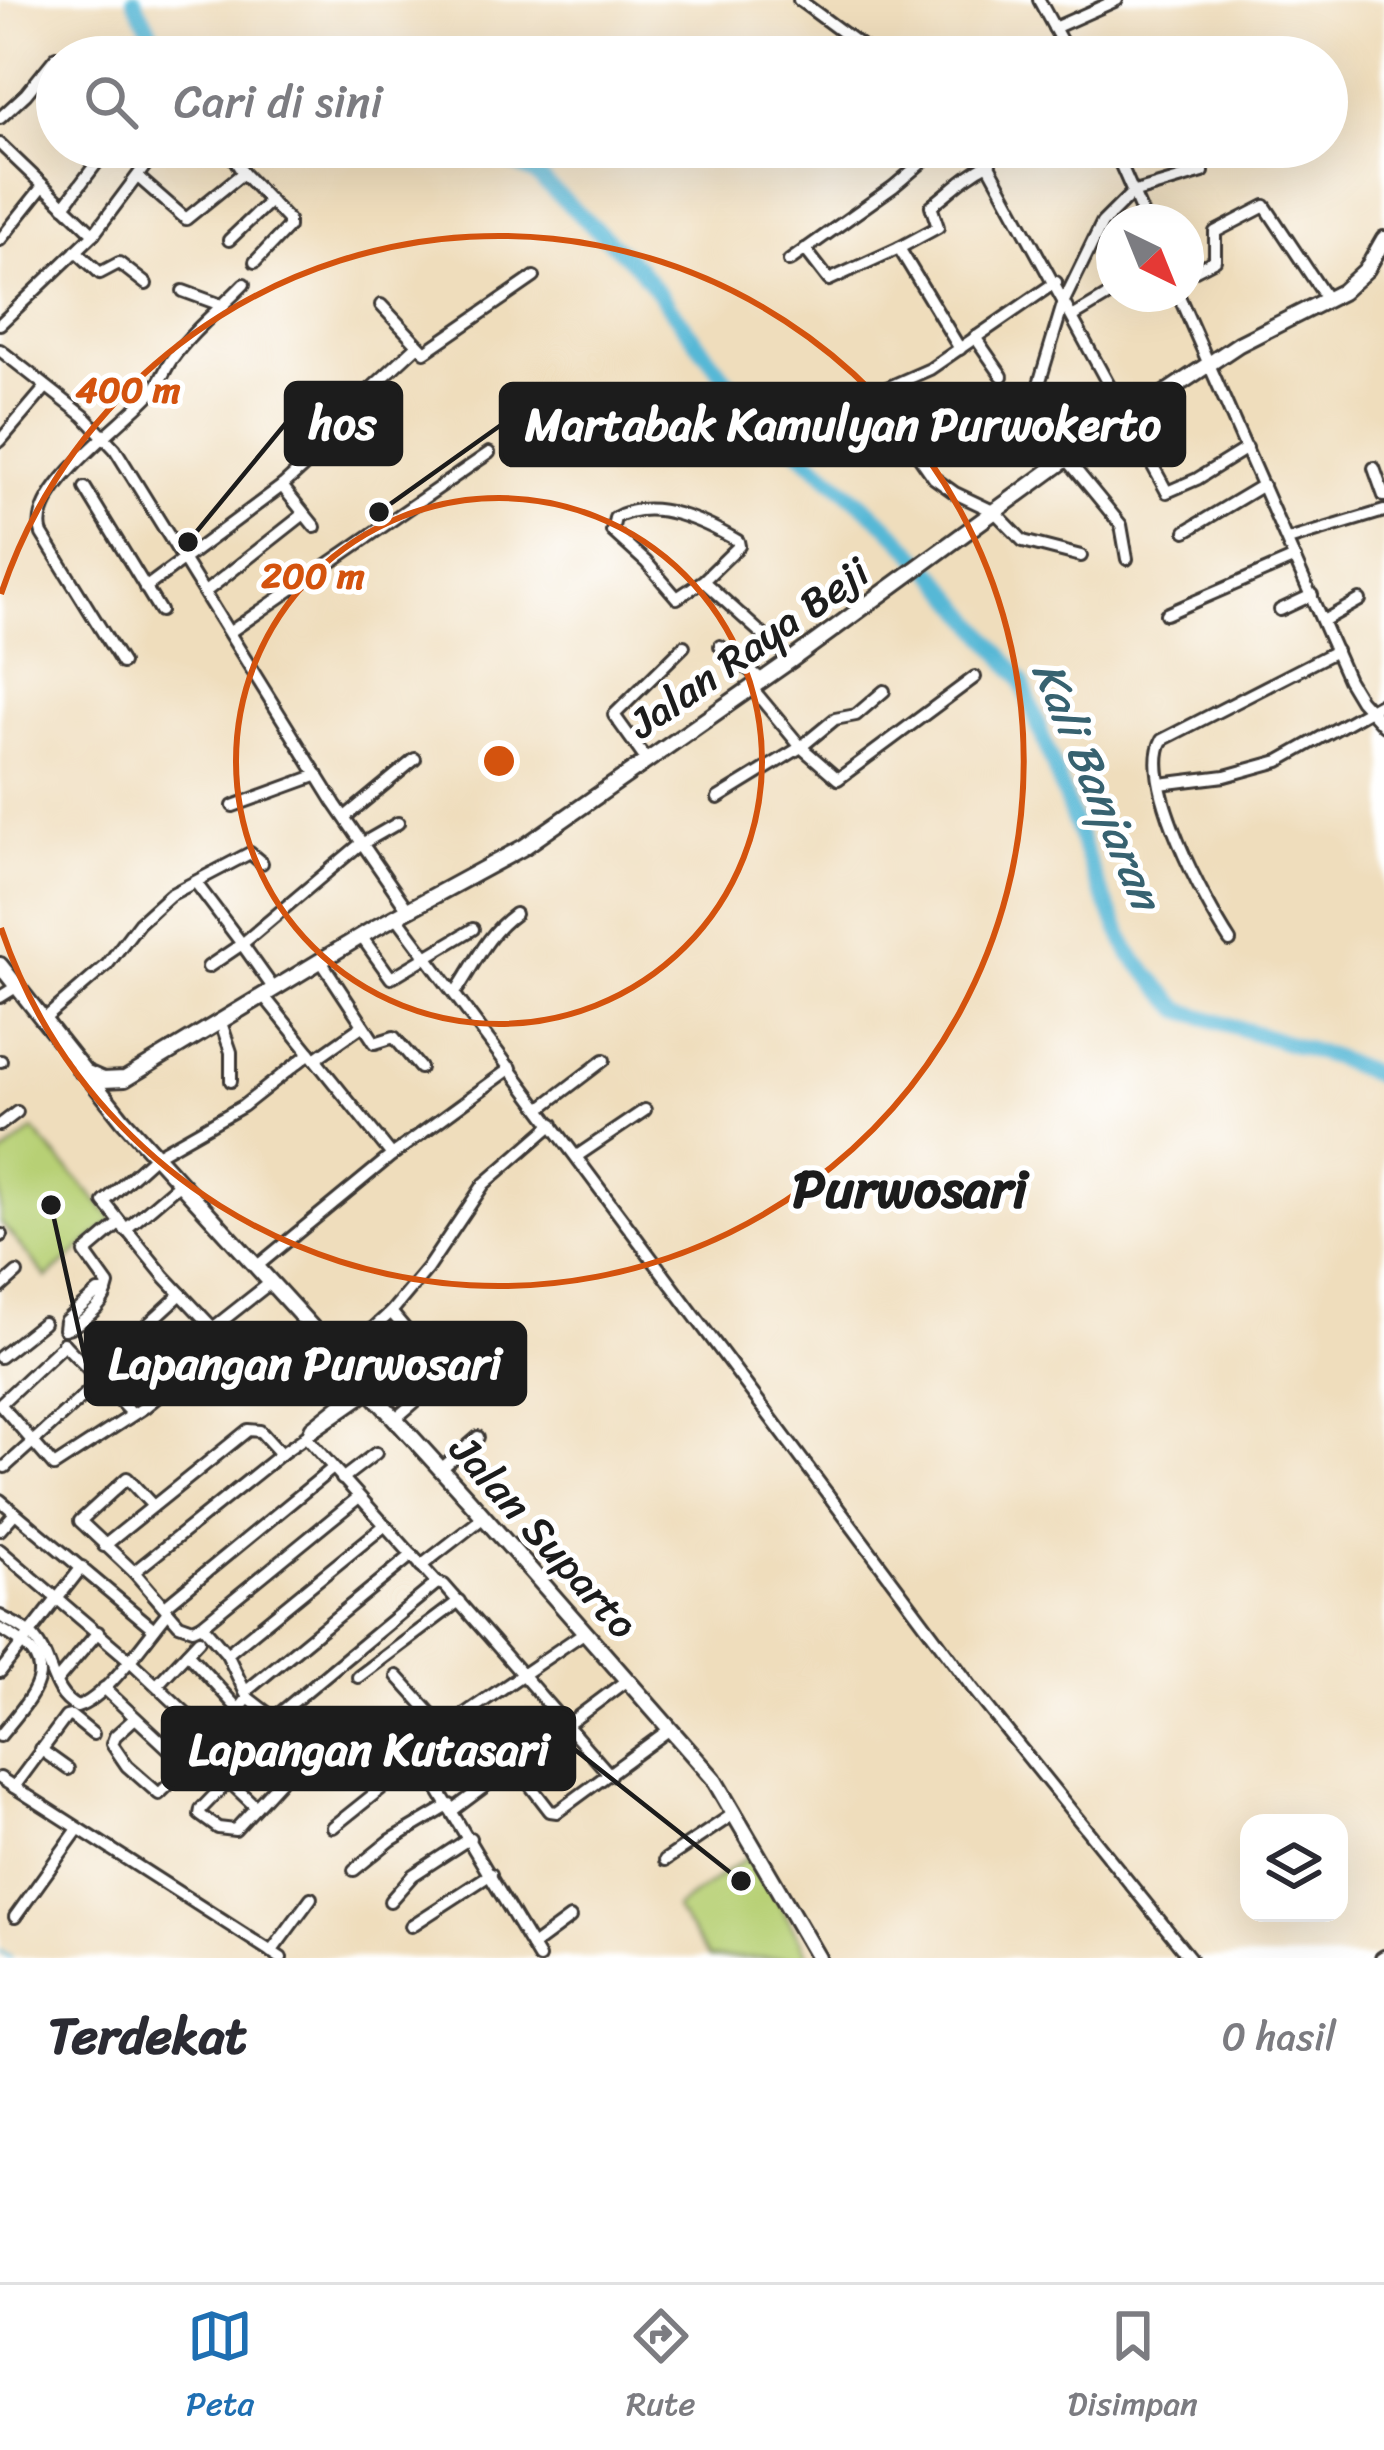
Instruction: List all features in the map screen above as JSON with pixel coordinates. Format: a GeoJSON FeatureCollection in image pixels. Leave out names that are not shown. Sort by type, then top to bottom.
{"type":"FeatureCollection","features":[{"type":"Feature","properties":{"kind":"street"},"geometry":{"type":"LineString","coordinates":[[799,0],[848,36]]}},
{"type":"Feature","properties":{"kind":"street"},"geometry":{"type":"LineString","coordinates":[[1039,0],[1058,36]]}},
{"type":"Feature","properties":{"kind":"street"},"geometry":{"type":"LineString","coordinates":[[1054,28],[1117,0]]}},
{"type":"Feature","properties":{"kind":"street"},"geometry":{"type":"LineString","coordinates":[[0,118],[36,84]]}},
{"type":"Feature","properties":{"kind":"street"},"geometry":{"type":"LineString","coordinates":[[0,144],[94,234]]}},
{"type":"Feature","properties":{"kind":"street"},"geometry":{"type":"LineString","coordinates":[[64,206],[93,168]]}},
{"type":"Feature","properties":{"kind":"street"},"geometry":{"type":"LineString","coordinates":[[0,324],[94,234],[145,168]]}},
{"type":"Feature","properties":{"kind":"street"},"geometry":{"type":"LineString","coordinates":[[240,168],[289,223],[255,262]]}},
{"type":"Feature","properties":{"kind":"street"},"geometry":{"type":"LineString","coordinates":[[789,261],[916,168]]}},
{"type":"Feature","properties":{"kind":"street"},"geometry":{"type":"LineString","coordinates":[[805,249],[829,280],[899,248],[938,226],[931,206],[980,168]]}},
{"type":"Feature","properties":{"kind":"street"},"geometry":{"type":"LineString","coordinates":[[993,168],[1170,493],[1246,448]]}},
{"type":"Feature","properties":{"kind":"street"},"geometry":{"type":"LineString","coordinates":[[1122,168],[1137,204]]}},
{"type":"Feature","properties":{"kind":"street"},"geometry":{"type":"LineString","coordinates":[[1127,559],[1121,525],[1065,460],[1042,412],[1038,396],[1042,371],[1091,239],[1132,193],[1203,172]]}},
{"type":"Feature","properties":{"kind":"street"},"geometry":{"type":"LineString","coordinates":[[139,177],[186,219],[243,173]]}},
{"type":"Feature","properties":{"kind":"street"},"geometry":{"type":"LineString","coordinates":[[0,240],[43,186]]}},
{"type":"Feature","properties":{"kind":"street"},"geometry":{"type":"LineString","coordinates":[[230,240],[270,201]]}},
{"type":"Feature","properties":{"kind":"street"},"geometry":{"type":"LineString","coordinates":[[1204,265],[1216,259],[1215,232],[1265,206],[1327,299]]}},
{"type":"Feature","properties":{"kind":"street","name":"Jalan Raya Beji"},"geometry":{"type":"LineString","coordinates":[[124,1078],[361,936],[524,847],[1126,418],[1239,344],[1327,299],[1367,269],[1384,239]]}},
{"type":"Feature","properties":{"kind":"street"},"geometry":{"type":"LineString","coordinates":[[899,248],[960,349]]}},
{"type":"Feature","properties":{"kind":"street"},"geometry":{"type":"LineString","coordinates":[[76,251],[100,273],[119,263],[146,284]]}},
{"type":"Feature","properties":{"kind":"street"},"geometry":{"type":"LineString","coordinates":[[381,305],[427,352],[534,277]]}},
{"type":"Feature","properties":{"kind":"street"},"geometry":{"type":"LineString","coordinates":[[832,412],[902,384],[1056,282]]}},
{"type":"Feature","properties":{"kind":"street"},"geometry":{"type":"LineString","coordinates":[[122,663],[39,528],[43,513],[61,483],[103,434],[136,410],[157,386],[172,358],[244,284]]}},
{"type":"Feature","properties":{"kind":"street"},"geometry":{"type":"LineString","coordinates":[[183,291],[224,305]]}},
{"type":"Feature","properties":{"kind":"street"},"geometry":{"type":"LineString","coordinates":[[1068,307],[1096,298]]}},
{"type":"Feature","properties":{"kind":"street"},"geometry":{"type":"LineString","coordinates":[[1186,312],[1336,651],[1369,711],[1384,726]]}},
{"type":"Feature","properties":{"kind":"street"},"geometry":{"type":"LineString","coordinates":[[975,337],[1002,376]]}},
{"type":"Feature","properties":{"kind":"street"},"geometry":{"type":"LineString","coordinates":[[145,588],[283,486],[368,409],[363,396],[417,346]]}},
{"type":"Feature","properties":{"kind":"street"},"geometry":{"type":"LineString","coordinates":[[0,350],[103,434],[206,592],[426,955],[974,1690],[1187,1957]]}},
{"type":"Feature","properties":{"kind":"street"},"geometry":{"type":"LineString","coordinates":[[902,384],[902,432],[920,462],[944,486],[995,512],[1023,541],[1081,556]]}},
{"type":"Feature","properties":{"kind":"street"},"geometry":{"type":"LineString","coordinates":[[0,441],[46,387]]}},
{"type":"Feature","properties":{"kind":"street"},"geometry":{"type":"LineString","coordinates":[[230,632],[489,452]]}},
{"type":"Feature","properties":{"kind":"street"},"geometry":{"type":"LineString","coordinates":[[1374,468],[1384,496]]}},
{"type":"Feature","properties":{"kind":"street"},"geometry":{"type":"LineString","coordinates":[[1186,532],[1263,485]]}},
{"type":"Feature","properties":{"kind":"street"},"geometry":{"type":"LineString","coordinates":[[283,486],[315,527]]}},
{"type":"Feature","properties":{"kind":"street"},"geometry":{"type":"LineString","coordinates":[[85,488],[160,611]]}},
{"type":"Feature","properties":{"kind":"street"},"geometry":{"type":"LineString","coordinates":[[1288,540],[1384,511]]}},
{"type":"Feature","properties":{"kind":"street"},"geometry":{"type":"LineString","coordinates":[[625,512],[687,514],[736,540],[739,546],[704,581],[677,598],[646,562],[616,538],[611,531],[616,518],[625,512]]}},
{"type":"Feature","properties":{"kind":"street"},"geometry":{"type":"LineString","coordinates":[[206,592],[304,514]]}},
{"type":"Feature","properties":{"kind":"street"},"geometry":{"type":"LineString","coordinates":[[1166,614],[1295,558]]}},
{"type":"Feature","properties":{"kind":"street"},"geometry":{"type":"LineString","coordinates":[[704,581],[791,660]]}},
{"type":"Feature","properties":{"kind":"street"},"geometry":{"type":"LineString","coordinates":[[1280,610],[1312,595]]}},
{"type":"Feature","properties":{"kind":"street"},"geometry":{"type":"LineString","coordinates":[[1323,621],[1360,600]]}},
{"type":"Feature","properties":{"kind":"street"},"geometry":{"type":"LineString","coordinates":[[646,760],[614,715],[684,646]]}},
{"type":"Feature","properties":{"kind":"street"},"geometry":{"type":"LineString","coordinates":[[720,646],[756,684],[801,747],[838,779],[975,677]]}},
{"type":"Feature","properties":{"kind":"street"},"geometry":{"type":"LineString","coordinates":[[1230,941],[1183,852],[1160,784],[1157,752],[1162,740],[1336,651]]}},
{"type":"Feature","properties":{"kind":"street"},"geometry":{"type":"LineString","coordinates":[[718,798],[801,747],[835,719],[856,716],[884,691]]}},
{"type":"Feature","properties":{"kind":"street"},"geometry":{"type":"LineString","coordinates":[[1160,784],[1225,776],[1279,761],[1384,702]]}},
{"type":"Feature","properties":{"kind":"street"},"geometry":{"type":"LineString","coordinates":[[345,817],[415,759]]}},
{"type":"Feature","properties":{"kind":"street"},"geometry":{"type":"LineString","coordinates":[[232,806],[318,776]]}},
{"type":"Feature","properties":{"kind":"street"},"geometry":{"type":"LineString","coordinates":[[208,967],[362,844],[398,823]]}},
{"type":"Feature","properties":{"kind":"street"},"geometry":{"type":"LineString","coordinates":[[42,1021],[107,964],[170,895],[250,853],[262,863]]}},
{"type":"Feature","properties":{"kind":"street"},"geometry":{"type":"LineString","coordinates":[[196,884],[242,944],[312,1056],[392,1155]]}},
{"type":"Feature","properties":{"kind":"street"},"geometry":{"type":"LineString","coordinates":[[455,993],[488,936],[515,914]]}},
{"type":"Feature","properties":{"kind":"street"},"geometry":{"type":"LineString","coordinates":[[361,936],[391,978],[473,929]]}},
{"type":"Feature","properties":{"kind":"street"},"geometry":{"type":"LineString","coordinates":[[321,961],[375,1043],[394,1037],[420,1068]]}},
{"type":"Feature","properties":{"kind":"street","name":"Jalan Suparto"},"geometry":{"type":"LineString","coordinates":[[0,965],[123,1120],[441,1469],[713,1778],[818,1958]]}},
{"type":"Feature","properties":{"kind":"street"},"geometry":{"type":"LineString","coordinates":[[0,997],[16,987]]}},
{"type":"Feature","properties":{"kind":"street"},"geometry":{"type":"LineString","coordinates":[[220,1020],[231,1052],[231,1081]]}},
{"type":"Feature","properties":{"kind":"street"},"geometry":{"type":"LineString","coordinates":[[264,1388],[104,1202],[155,1156],[243,1106],[362,1026]]}},
{"type":"Feature","properties":{"kind":"street"},"geometry":{"type":"LineString","coordinates":[[541,1108],[604,1060]]}},
{"type":"Feature","properties":{"kind":"street"},"geometry":{"type":"LineString","coordinates":[[256,1267],[392,1155],[511,1068]]}},
{"type":"Feature","properties":{"kind":"street"},"geometry":{"type":"LineString","coordinates":[[80,1070],[103,1080],[124,1078],[117,1101],[123,1120]]}},
{"type":"Feature","properties":{"kind":"street"},"geometry":{"type":"LineString","coordinates":[[577,1156],[645,1110]]}},
{"type":"Feature","properties":{"kind":"street"},"geometry":{"type":"LineString","coordinates":[[0,1126],[17,1112]]}},
{"type":"Feature","properties":{"kind":"street"},"geometry":{"type":"LineString","coordinates":[[340,1359],[391,1312],[427,1269],[475,1194],[554,1124]]}},
{"type":"Feature","properties":{"kind":"street"},"geometry":{"type":"LineString","coordinates":[[131,1413],[61,1337],[64,1329],[104,1301],[108,1285],[85,1253],[180,1183]]}},
{"type":"Feature","properties":{"kind":"street"},"geometry":{"type":"LineString","coordinates":[[0,1288],[17,1274]]}},
{"type":"Feature","properties":{"kind":"street"},"geometry":{"type":"LineString","coordinates":[[213,1328],[270,1283]]}},
{"type":"Feature","properties":{"kind":"street"},"geometry":{"type":"LineString","coordinates":[[5,1467],[181,1294]]}},
{"type":"Feature","properties":{"kind":"street"},"geometry":{"type":"LineString","coordinates":[[391,1312],[445,1376],[395,1419]]}},
{"type":"Feature","properties":{"kind":"street"},"geometry":{"type":"LineString","coordinates":[[0,1357],[43,1323]]}},
{"type":"Feature","properties":{"kind":"street"},"geometry":{"type":"LineString","coordinates":[[64,1344],[1,1401],[57,1466],[189,1371]]}},
{"type":"Feature","properties":{"kind":"street"},"geometry":{"type":"LineString","coordinates":[[134,1572],[367,1389]]}},
{"type":"Feature","properties":{"kind":"street"},"geometry":{"type":"LineString","coordinates":[[104,1546],[248,1430],[260,1431],[281,1454]]}},
{"type":"Feature","properties":{"kind":"street"},"geometry":{"type":"LineString","coordinates":[[306,1435],[610,1775]]}},
{"type":"Feature","properties":{"kind":"street"},"geometry":{"type":"LineString","coordinates":[[441,1469],[478,1437]]}},
{"type":"Feature","properties":{"kind":"street"},"geometry":{"type":"LineString","coordinates":[[342,1479],[376,1453]]}},
{"type":"Feature","properties":{"kind":"street"},"geometry":{"type":"LineString","coordinates":[[0,1616],[46,1655],[61,1696],[76,1707],[84,1706],[167,1609],[332,1468]]}},
{"type":"Feature","properties":{"kind":"street"},"geometry":{"type":"LineString","coordinates":[[153,1506],[131,1480],[118,1484],[80,1521],[186,1628],[202,1625],[358,1497]]}},
{"type":"Feature","properties":{"kind":"street"},"geometry":{"type":"LineString","coordinates":[[0,1500],[154,1629]]}},
{"type":"Feature","properties":{"kind":"street"},"geometry":{"type":"LineString","coordinates":[[0,1530],[15,1513]]}},
{"type":"Feature","properties":{"kind":"street"},"geometry":{"type":"LineString","coordinates":[[422,1566],[484,1517]]}},
{"type":"Feature","properties":{"kind":"street"},"geometry":{"type":"LineString","coordinates":[[227,1654],[384,1526]]}},
{"type":"Feature","properties":{"kind":"street"},"geometry":{"type":"LineString","coordinates":[[0,1550],[215,1739]]}},
{"type":"Feature","properties":{"kind":"street"},"geometry":{"type":"LineString","coordinates":[[136,1718],[112,1740],[127,1766],[159,1794],[240,1712],[246,1695],[412,1555]]}},
{"type":"Feature","properties":{"kind":"street"},"geometry":{"type":"LineString","coordinates":[[0,1672],[82,1567]]}},
{"type":"Feature","properties":{"kind":"street"},"geometry":{"type":"LineString","coordinates":[[202,1625],[227,1654],[246,1695],[274,1718],[437,1583]]}},
{"type":"Feature","properties":{"kind":"street"},"geometry":{"type":"LineString","coordinates":[[358,1677],[459,1601]]}},
{"type":"Feature","properties":{"kind":"street"},"geometry":{"type":"LineString","coordinates":[[0,1629],[26,1637],[41,1672],[41,1685],[0,1736]]}},
{"type":"Feature","properties":{"kind":"street"},"geometry":{"type":"LineString","coordinates":[[56,1682],[98,1632]]}},
{"type":"Feature","properties":{"kind":"street"},"geometry":{"type":"LineString","coordinates":[[539,1958],[418,1759],[418,1751],[444,1728],[585,1632]]}},
{"type":"Feature","properties":{"kind":"street"},"geometry":{"type":"LineString","coordinates":[[157,1685],[199,1640]]}},
{"type":"Feature","properties":{"kind":"street"},"geometry":{"type":"LineString","coordinates":[[187,1653],[240,1712],[282,1738],[323,1716]]}},
{"type":"Feature","properties":{"kind":"street"},"geometry":{"type":"LineString","coordinates":[[397,1676],[444,1728]]}},
{"type":"Feature","properties":{"kind":"street"},"geometry":{"type":"LineString","coordinates":[[354,1870],[409,1828],[451,1808],[627,1680]]}},
{"type":"Feature","properties":{"kind":"street"},"geometry":{"type":"LineString","coordinates":[[104,1688],[188,1767]]}},
{"type":"Feature","properties":{"kind":"street"},"geometry":{"type":"LineString","coordinates":[[0,1799],[8,1783],[65,1717],[71,1716],[93,1734]]}},
{"type":"Feature","properties":{"kind":"street"},"geometry":{"type":"LineString","coordinates":[[513,1763],[554,1813],[670,1729]]}},
{"type":"Feature","properties":{"kind":"street"},"geometry":{"type":"LineString","coordinates":[[266,1730],[265,1742],[200,1815],[232,1832],[280,1781]]}},
{"type":"Feature","properties":{"kind":"street"},"geometry":{"type":"LineString","coordinates":[[40,1749],[68,1769]]}},
{"type":"Feature","properties":{"kind":"street"},"geometry":{"type":"LineString","coordinates":[[200,1754],[256,1807]]}},
{"type":"Feature","properties":{"kind":"street"},"geometry":{"type":"LineString","coordinates":[[333,1827],[418,1759]]}},
{"type":"Feature","properties":{"kind":"street"},"geometry":{"type":"LineString","coordinates":[[8,1783],[278,1956],[311,1898]]}},
{"type":"Feature","properties":{"kind":"street"},"geometry":{"type":"LineString","coordinates":[[665,1860],[735,1813]]}},
{"type":"Feature","properties":{"kind":"street"},"geometry":{"type":"LineString","coordinates":[[15,1917],[78,1829]]}},
{"type":"Feature","properties":{"kind":"street"},"geometry":{"type":"LineString","coordinates":[[390,1901],[413,1875],[470,1838]]}},
{"type":"Feature","properties":{"kind":"street"},"geometry":{"type":"LineString","coordinates":[[411,1926],[491,1874]]}},
{"type":"Feature","properties":{"kind":"street"},"geometry":{"type":"LineString","coordinates":[[532,1946],[570,1918]]}},
{"type":"Feature","properties":{"kind":"green space"},"geometry":{"type":"Polygon","coordinates":[[[33,1130],[114,1220],[47,1278],[0,1222],[0,1157],[33,1130]]]}},
{"type":"Feature","properties":{"kind":"green space"},"geometry":{"type":"Polygon","coordinates":[[[752,1854],[810,1958],[709,1958],[675,1908],[752,1854]]]}},
{"type":"Feature","properties":{"kind":"waterway","name":"Kali Banjaran"},"geometry":{"type":"LineString","coordinates":[[134,0],[153,36]]}},
{"type":"Feature","properties":{"kind":"waterway","name":"Kali Banjaran"},"geometry":{"type":"LineString","coordinates":[[523,168],[638,267],[751,411],[886,524],[939,578],[1021,679],[1096,881],[1130,954],[1181,1010],[1384,1078]]}},
{"type":"Feature","properties":{"kind":"waterway"},"geometry":{"type":"LineString","coordinates":[[0,1951],[11,1958]]}},
{"type":"Feature","properties":{"kind":"place","name":"Martabak Kamulyan Purwokerto"},"geometry":{"type":"Point","coordinates":[379,512]}},
{"type":"Feature","properties":{"kind":"place","name":"hos"},"geometry":{"type":"Point","coordinates":[188,542]}},
{"type":"Feature","properties":{"kind":"place","name":"Lapangan Purwosari"},"geometry":{"type":"Point","coordinates":[51,1205]}},
{"type":"Feature","properties":{"kind":"place","name":"Lapangan Kutasari"},"geometry":{"type":"Point","coordinates":[741,1881]}},
{"type":"Feature","properties":{"kind":"district","name":"Purwosari"},"geometry":{"type":"Point","coordinates":[910,1189]}}]}
